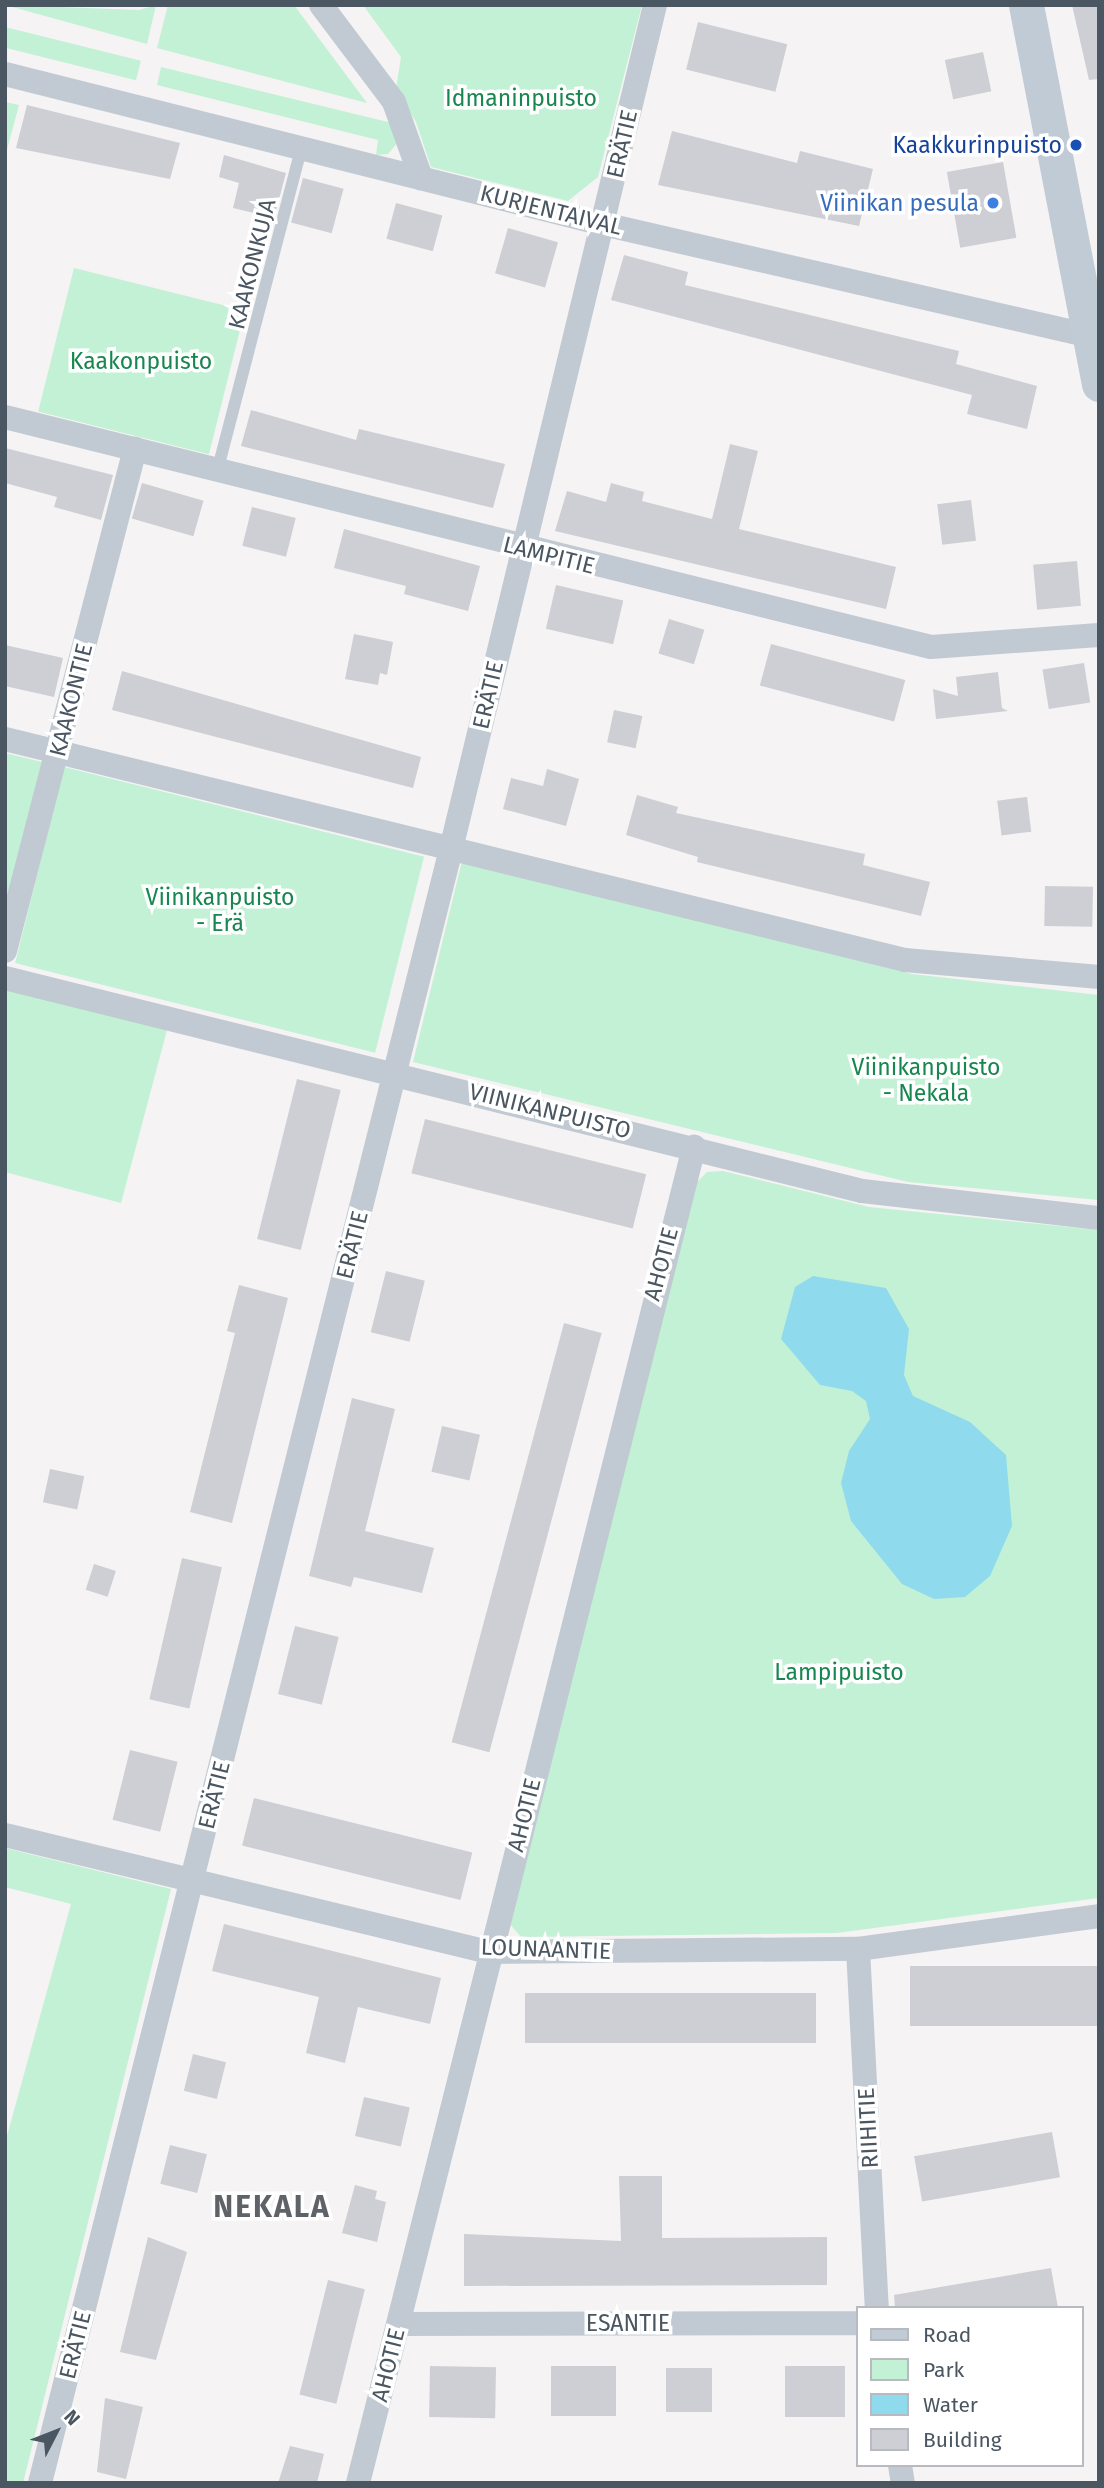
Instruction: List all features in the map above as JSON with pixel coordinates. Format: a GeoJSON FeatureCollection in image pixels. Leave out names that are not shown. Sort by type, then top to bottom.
{"type":"FeatureCollection","features":[{"type":"Feature","properties":{"kind":"main road"},"geometry":{"type":"LineString","coordinates":[[1026,5],[1095,338],[1099,384]]}},
{"type":"Feature","properties":{"kind":"street"},"geometry":{"type":"LineString","coordinates":[[321,5],[394,102],[421,178]]}},
{"type":"Feature","properties":{"kind":"street","name":"ERÄTIE"},"geometry":{"type":"LineString","coordinates":[[40,2483],[451,849],[655,5]]}},
{"type":"Feature","properties":{"kind":"street","name":"KURJENTAIVAL"},"geometry":{"type":"LineString","coordinates":[[5,74],[603,223],[1095,338]]}},
{"type":"Feature","properties":{"kind":"street","name":"LAMPITIE"},"geometry":{"type":"LineString","coordinates":[[5,417],[218,468],[522,549],[931,647],[1099,635]]}},
{"type":"Feature","properties":{"kind":"street","name":"KAAKONTIE"},"geometry":{"type":"LineString","coordinates":[[5,951],[59,752],[135,449]]}},
{"type":"Feature","properties":{"kind":"street"},"geometry":{"type":"LineString","coordinates":[[5,738],[905,960],[1099,977]]}},
{"type":"Feature","properties":{"kind":"street","name":"VIINIKANPUISTO"},"geometry":{"type":"LineString","coordinates":[[5,978],[395,1071],[862,1191],[1099,1218]]}},
{"type":"Feature","properties":{"kind":"street","name":"AHOTIE"},"geometry":{"type":"LineString","coordinates":[[358,2483],[694,1147]]}},
{"type":"Feature","properties":{"kind":"street","name":"LOUNAANTIE"},"geometry":{"type":"LineString","coordinates":[[5,1835],[490,1952],[858,1949],[1099,1916]]}},
{"type":"Feature","properties":{"kind":"street","name":"RIIHITIE"},"geometry":{"type":"LineString","coordinates":[[858,1949],[877,2306]]}},
{"type":"Feature","properties":{"kind":"street","name":"ESANTIE"},"geometry":{"type":"LineString","coordinates":[[399,2324],[856,2323]]}},
{"type":"Feature","properties":{"kind":"lane","name":"KAAKONKUJA"},"geometry":{"type":"LineString","coordinates":[[218,468],[301,149]]}},
{"type":"Feature","properties":{"kind":"green space"},"geometry":{"type":"Polygon","coordinates":[[[5,5],[139,10],[156,5],[147,44],[5,5]]]}},
{"type":"Feature","properties":{"kind":"green space"},"geometry":{"type":"Polygon","coordinates":[[[168,5],[294,5],[367,103],[157,48],[168,5]]]}},
{"type":"Feature","properties":{"kind":"green space","name":"Idmaninpuisto"},"geometry":{"type":"Polygon","coordinates":[[[363,5],[642,5],[598,177],[568,201],[431,167],[416,122],[396,89],[401,57],[363,5]]]}},
{"type":"Feature","properties":{"kind":"green space"},"geometry":{"type":"Polygon","coordinates":[[[5,27],[141,61],[136,80],[5,48],[5,27]]]}},
{"type":"Feature","properties":{"kind":"green space"},"geometry":{"type":"Polygon","coordinates":[[[161,67],[392,123],[398,142],[388,154],[376,155],[378,140],[157,85],[161,67]]]}},
{"type":"Feature","properties":{"kind":"green space"},"geometry":{"type":"Polygon","coordinates":[[[5,102],[19,105],[5,157],[5,102]]]}},
{"type":"Feature","properties":{"kind":"green space","name":"Kaakonpuisto"},"geometry":{"type":"Polygon","coordinates":[[[74,268],[245,311],[209,454],[38,412],[74,268]]]}},
{"type":"Feature","properties":{"kind":"green space"},"geometry":{"type":"Polygon","coordinates":[[[5,753],[42,762],[5,908],[5,753]]]}},
{"type":"Feature","properties":{"kind":"green space","name":"Viinikanpuisto - Erä"},"geometry":{"type":"Polygon","coordinates":[[[64,767],[424,857],[375,1053],[15,963],[64,767]]]}},
{"type":"Feature","properties":{"kind":"green space","name":"Viinikanpuisto - Nekala"},"geometry":{"type":"Polygon","coordinates":[[[462,861],[912,974],[1099,995],[1099,1200],[908,1182],[413,1062],[462,861]]]}},
{"type":"Feature","properties":{"kind":"green space"},"geometry":{"type":"Polygon","coordinates":[[[7,987],[167,1030],[121,1203],[5,1172],[7,987]]]}},
{"type":"Feature","properties":{"kind":"green space","name":"Lampipuisto"},"geometry":{"type":"Polygon","coordinates":[[[723,1171],[869,1207],[1099,1230],[1099,1898],[837,1933],[521,1937],[509,1923],[695,1184],[707,1172],[723,1171]]]}},
{"type":"Feature","properties":{"kind":"green space"},"geometry":{"type":"Polygon","coordinates":[[[5,1848],[171,1889],[23,2483],[5,2483],[5,2143],[71,1904],[5,1887],[5,1848]]]}},
{"type":"Feature","properties":{"kind":"water"},"geometry":{"type":"Polygon","coordinates":[[[813,1276],[886,1288],[909,1329],[904,1375],[913,1396],[970,1422],[1006,1455],[1012,1526],[990,1576],[965,1597],[934,1599],[902,1584],[851,1521],[841,1483],[849,1451],[870,1419],[866,1401],[852,1391],[820,1385],[781,1339],[795,1287],[813,1276]]]}},
{"type":"Feature","properties":{"kind":"building"},"geometry":{"type":"Polygon","coordinates":[[[1072,5],[1099,5],[1099,79],[1089,80],[1072,5]]]}},
{"type":"Feature","properties":{"kind":"building"},"geometry":{"type":"Polygon","coordinates":[[[698,22],[787,44],[775,92],[686,70],[698,22]]]}},
{"type":"Feature","properties":{"kind":"building"},"geometry":{"type":"Polygon","coordinates":[[[983,52],[991,91],[953,99],[945,60],[983,52]]]}},
{"type":"Feature","properties":{"kind":"building"},"geometry":{"type":"Polygon","coordinates":[[[27,105],[180,143],[170,179],[16,148],[27,105]]]}},
{"type":"Feature","properties":{"kind":"building"},"geometry":{"type":"Polygon","coordinates":[[[672,131],[797,163],[800,151],[873,169],[859,226],[658,185],[672,131]]]}},
{"type":"Feature","properties":{"kind":"building"},"geometry":{"type":"Polygon","coordinates":[[[224,155],[286,173],[274,218],[233,208],[239,183],[219,177],[224,155]]]}},
{"type":"Feature","properties":{"kind":"building"},"geometry":{"type":"Polygon","coordinates":[[[1003,162],[1016,238],[960,248],[947,172],[1003,162]]]}},
{"type":"Feature","properties":{"kind":"building"},"geometry":{"type":"Polygon","coordinates":[[[303,178],[344,189],[332,233],[291,222],[303,178]]]}},
{"type":"Feature","properties":{"kind":"building"},"geometry":{"type":"Polygon","coordinates":[[[396,203],[442,215],[433,251],[386,239],[396,203]]]}},
{"type":"Feature","properties":{"kind":"building"},"geometry":{"type":"Polygon","coordinates":[[[508,228],[558,242],[545,288],[495,273],[508,228]]]}},
{"type":"Feature","properties":{"kind":"building"},"geometry":{"type":"Polygon","coordinates":[[[624,255],[688,272],[685,285],[959,351],[956,364],[1037,386],[1027,429],[967,414],[972,395],[611,300],[624,255]]]}},
{"type":"Feature","properties":{"kind":"building"},"geometry":{"type":"Polygon","coordinates":[[[251,410],[356,440],[359,429],[505,464],[493,508],[241,446],[251,410]]]}},
{"type":"Feature","properties":{"kind":"building"},"geometry":{"type":"Polygon","coordinates":[[[730,444],[758,451],[739,529],[896,567],[886,609],[555,531],[567,491],[606,502],[611,483],[644,492],[642,501],[712,519],[730,444]]]}},
{"type":"Feature","properties":{"kind":"building"},"geometry":{"type":"Polygon","coordinates":[[[5,448],[113,475],[101,520],[54,507],[57,497],[5,483],[5,448]]]}},
{"type":"Feature","properties":{"kind":"building"},"geometry":{"type":"Polygon","coordinates":[[[142,483],[204,501],[193,536],[132,519],[142,483]]]}},
{"type":"Feature","properties":{"kind":"building"},"geometry":{"type":"Polygon","coordinates":[[[971,500],[976,541],[942,545],[937,504],[971,500]]]}},
{"type":"Feature","properties":{"kind":"building"},"geometry":{"type":"Polygon","coordinates":[[[252,507],[296,518],[286,557],[242,546],[252,507]]]}},
{"type":"Feature","properties":{"kind":"building"},"geometry":{"type":"Polygon","coordinates":[[[344,529],[480,566],[468,611],[404,594],[406,586],[334,568],[344,529]]]}},
{"type":"Feature","properties":{"kind":"building"},"geometry":{"type":"Polygon","coordinates":[[[1077,561],[1081,606],[1037,610],[1033,565],[1077,561]]]}},
{"type":"Feature","properties":{"kind":"building"},"geometry":{"type":"Polygon","coordinates":[[[556,585],[623,601],[613,644],[546,629],[556,585]]]}},
{"type":"Feature","properties":{"kind":"building"},"geometry":{"type":"Polygon","coordinates":[[[669,619],[704,630],[694,664],[658,653],[669,619]]]}},
{"type":"Feature","properties":{"kind":"building"},"geometry":{"type":"Polygon","coordinates":[[[354,634],[393,642],[387,675],[380,673],[378,685],[345,679],[354,634]]]}},
{"type":"Feature","properties":{"kind":"building"},"geometry":{"type":"Polygon","coordinates":[[[771,644],[905,680],[894,722],[760,686],[771,644]]]}},
{"type":"Feature","properties":{"kind":"building"},"geometry":{"type":"Polygon","coordinates":[[[5,645],[63,658],[54,697],[5,686],[5,645]]]}},
{"type":"Feature","properties":{"kind":"building"},"geometry":{"type":"Polygon","coordinates":[[[1084,663],[1090,703],[1049,709],[1043,670],[1084,663]]]}},
{"type":"Feature","properties":{"kind":"building"},"geometry":{"type":"Polygon","coordinates":[[[122,671],[421,757],[413,788],[112,710],[122,671]]]}},
{"type":"Feature","properties":{"kind":"building"},"geometry":{"type":"Polygon","coordinates":[[[998,672],[1002,708],[1008,711],[936,719],[933,689],[958,696],[956,677],[998,672]]]}},
{"type":"Feature","properties":{"kind":"building"},"geometry":{"type":"Polygon","coordinates":[[[614,710],[642,716],[636,748],[607,742],[614,710]]]}},
{"type":"Feature","properties":{"kind":"building"},"geometry":{"type":"Polygon","coordinates":[[[547,769],[579,779],[566,826],[503,809],[511,778],[543,786],[547,769]]]}},
{"type":"Feature","properties":{"kind":"building"},"geometry":{"type":"Polygon","coordinates":[[[637,795],[678,807],[676,813],[865,854],[863,865],[930,882],[921,916],[697,862],[698,857],[626,835],[637,795]]]}},
{"type":"Feature","properties":{"kind":"building"},"geometry":{"type":"Polygon","coordinates":[[[1027,797],[1031,832],[1001,835],[997,801],[1027,797]]]}},
{"type":"Feature","properties":{"kind":"building"},"geometry":{"type":"Polygon","coordinates":[[[1045,886],[1093,887],[1092,927],[1044,926],[1045,886]]]}},
{"type":"Feature","properties":{"kind":"building"},"geometry":{"type":"Polygon","coordinates":[[[297,1079],[341,1090],[301,1250],[257,1239],[297,1079]]]}},
{"type":"Feature","properties":{"kind":"building"},"geometry":{"type":"Polygon","coordinates":[[[425,1119],[646,1174],[633,1228],[411,1173],[425,1119]]]}},
{"type":"Feature","properties":{"kind":"building"},"geometry":{"type":"Polygon","coordinates":[[[386,1271],[425,1281],[410,1342],[371,1332],[386,1271]]]}},
{"type":"Feature","properties":{"kind":"building"},"geometry":{"type":"Polygon","coordinates":[[[239,1285],[288,1298],[232,1523],[190,1512],[235,1333],[227,1331],[239,1285]]]}},
{"type":"Feature","properties":{"kind":"building"},"geometry":{"type":"Polygon","coordinates":[[[564,1323],[602,1333],[489,1752],[452,1742],[564,1323]]]}},
{"type":"Feature","properties":{"kind":"building"},"geometry":{"type":"Polygon","coordinates":[[[352,1398],[395,1409],[365,1531],[434,1548],[422,1593],[354,1577],[351,1587],[309,1576],[352,1398]]]}},
{"type":"Feature","properties":{"kind":"building"},"geometry":{"type":"Polygon","coordinates":[[[442,1426],[480,1435],[469,1481],[431,1472],[442,1426]]]}},
{"type":"Feature","properties":{"kind":"building"},"geometry":{"type":"Polygon","coordinates":[[[50,1469],[84,1476],[77,1510],[43,1502],[50,1469]]]}},
{"type":"Feature","properties":{"kind":"building"},"geometry":{"type":"Polygon","coordinates":[[[182,1558],[222,1567],[189,1709],[149,1699],[182,1558]]]}},
{"type":"Feature","properties":{"kind":"building"},"geometry":{"type":"Polygon","coordinates":[[[94,1564],[116,1571],[108,1597],[86,1590],[94,1564]]]}},
{"type":"Feature","properties":{"kind":"building"},"geometry":{"type":"Polygon","coordinates":[[[295,1626],[339,1637],[322,1705],[278,1694],[295,1626]]]}},
{"type":"Feature","properties":{"kind":"building"},"geometry":{"type":"Polygon","coordinates":[[[130,1750],[178,1762],[160,1832],[113,1820],[130,1750]]]}},
{"type":"Feature","properties":{"kind":"building"},"geometry":{"type":"Polygon","coordinates":[[[254,1798],[472,1852],[460,1900],[242,1846],[254,1798]]]}},
{"type":"Feature","properties":{"kind":"building"},"geometry":{"type":"Polygon","coordinates":[[[224,1924],[441,1978],[430,2024],[358,2007],[345,2063],[306,2053],[319,1997],[212,1971],[224,1924]]]}},
{"type":"Feature","properties":{"kind":"building"},"geometry":{"type":"Polygon","coordinates":[[[910,1966],[1099,1966],[1099,2026],[910,2026],[910,1966]]]}},
{"type":"Feature","properties":{"kind":"building"},"geometry":{"type":"Polygon","coordinates":[[[525,1993],[816,1993],[816,2043],[525,2043],[525,1993]]]}},
{"type":"Feature","properties":{"kind":"building"},"geometry":{"type":"Polygon","coordinates":[[[193,2054],[226,2062],[217,2099],[184,2091],[193,2054]]]}},
{"type":"Feature","properties":{"kind":"building"},"geometry":{"type":"Polygon","coordinates":[[[364,2097],[410,2108],[401,2147],[355,2136],[364,2097]]]}},
{"type":"Feature","properties":{"kind":"building"},"geometry":{"type":"Polygon","coordinates":[[[1052,2132],[1060,2177],[922,2202],[914,2156],[1052,2132]]]}},
{"type":"Feature","properties":{"kind":"building"},"geometry":{"type":"Polygon","coordinates":[[[170,2145],[207,2154],[197,2193],[160,2184],[170,2145]]]}},
{"type":"Feature","properties":{"kind":"building"},"geometry":{"type":"Polygon","coordinates":[[[619,2176],[662,2176],[662,2238],[827,2237],[827,2285],[464,2286],[464,2234],[621,2241],[619,2176]]]}},
{"type":"Feature","properties":{"kind":"building"},"geometry":{"type":"Polygon","coordinates":[[[355,2185],[377,2191],[375,2199],[386,2202],[377,2242],[342,2233],[355,2185]]]}},
{"type":"Feature","properties":{"kind":"building"},"geometry":{"type":"Polygon","coordinates":[[[148,2237],[187,2252],[156,2360],[120,2352],[148,2237]]]}},
{"type":"Feature","properties":{"kind":"building"},"geometry":{"type":"Polygon","coordinates":[[[1051,2268],[1058,2306],[895,2306],[894,2295],[1051,2268]]]}},
{"type":"Feature","properties":{"kind":"building"},"geometry":{"type":"Polygon","coordinates":[[[328,2280],[365,2289],[336,2404],[299,2394],[328,2280]]]}},
{"type":"Feature","properties":{"kind":"building"},"geometry":{"type":"Polygon","coordinates":[[[430,2366],[496,2367],[495,2418],[429,2417],[430,2366]]]}},
{"type":"Feature","properties":{"kind":"building"},"geometry":{"type":"Polygon","coordinates":[[[551,2366],[616,2366],[616,2416],[551,2416],[551,2366]]]}},
{"type":"Feature","properties":{"kind":"building"},"geometry":{"type":"Polygon","coordinates":[[[785,2366],[845,2366],[845,2417],[785,2417],[785,2366]]]}},
{"type":"Feature","properties":{"kind":"building"},"geometry":{"type":"Polygon","coordinates":[[[666,2368],[712,2368],[712,2412],[666,2412],[666,2368]]]}},
{"type":"Feature","properties":{"kind":"building"},"geometry":{"type":"Polygon","coordinates":[[[105,2398],[143,2407],[126,2479],[97,2472],[105,2398]]]}},
{"type":"Feature","properties":{"kind":"building"},"geometry":{"type":"Polygon","coordinates":[[[290,2446],[324,2454],[317,2483],[278,2483],[290,2446]]]}},
{"type":"Feature","properties":{"kind":"place","name":"Kaakkurinpuisto"},"geometry":{"type":"Point","coordinates":[1076,145]}},
{"type":"Feature","properties":{"kind":"place","name":"Viinikan pesula"},"geometry":{"type":"Point","coordinates":[993,203]}},
{"type":"Feature","properties":{"kind":"district","name":"NEKALA"},"geometry":{"type":"Point","coordinates":[272,2207]}}]}
